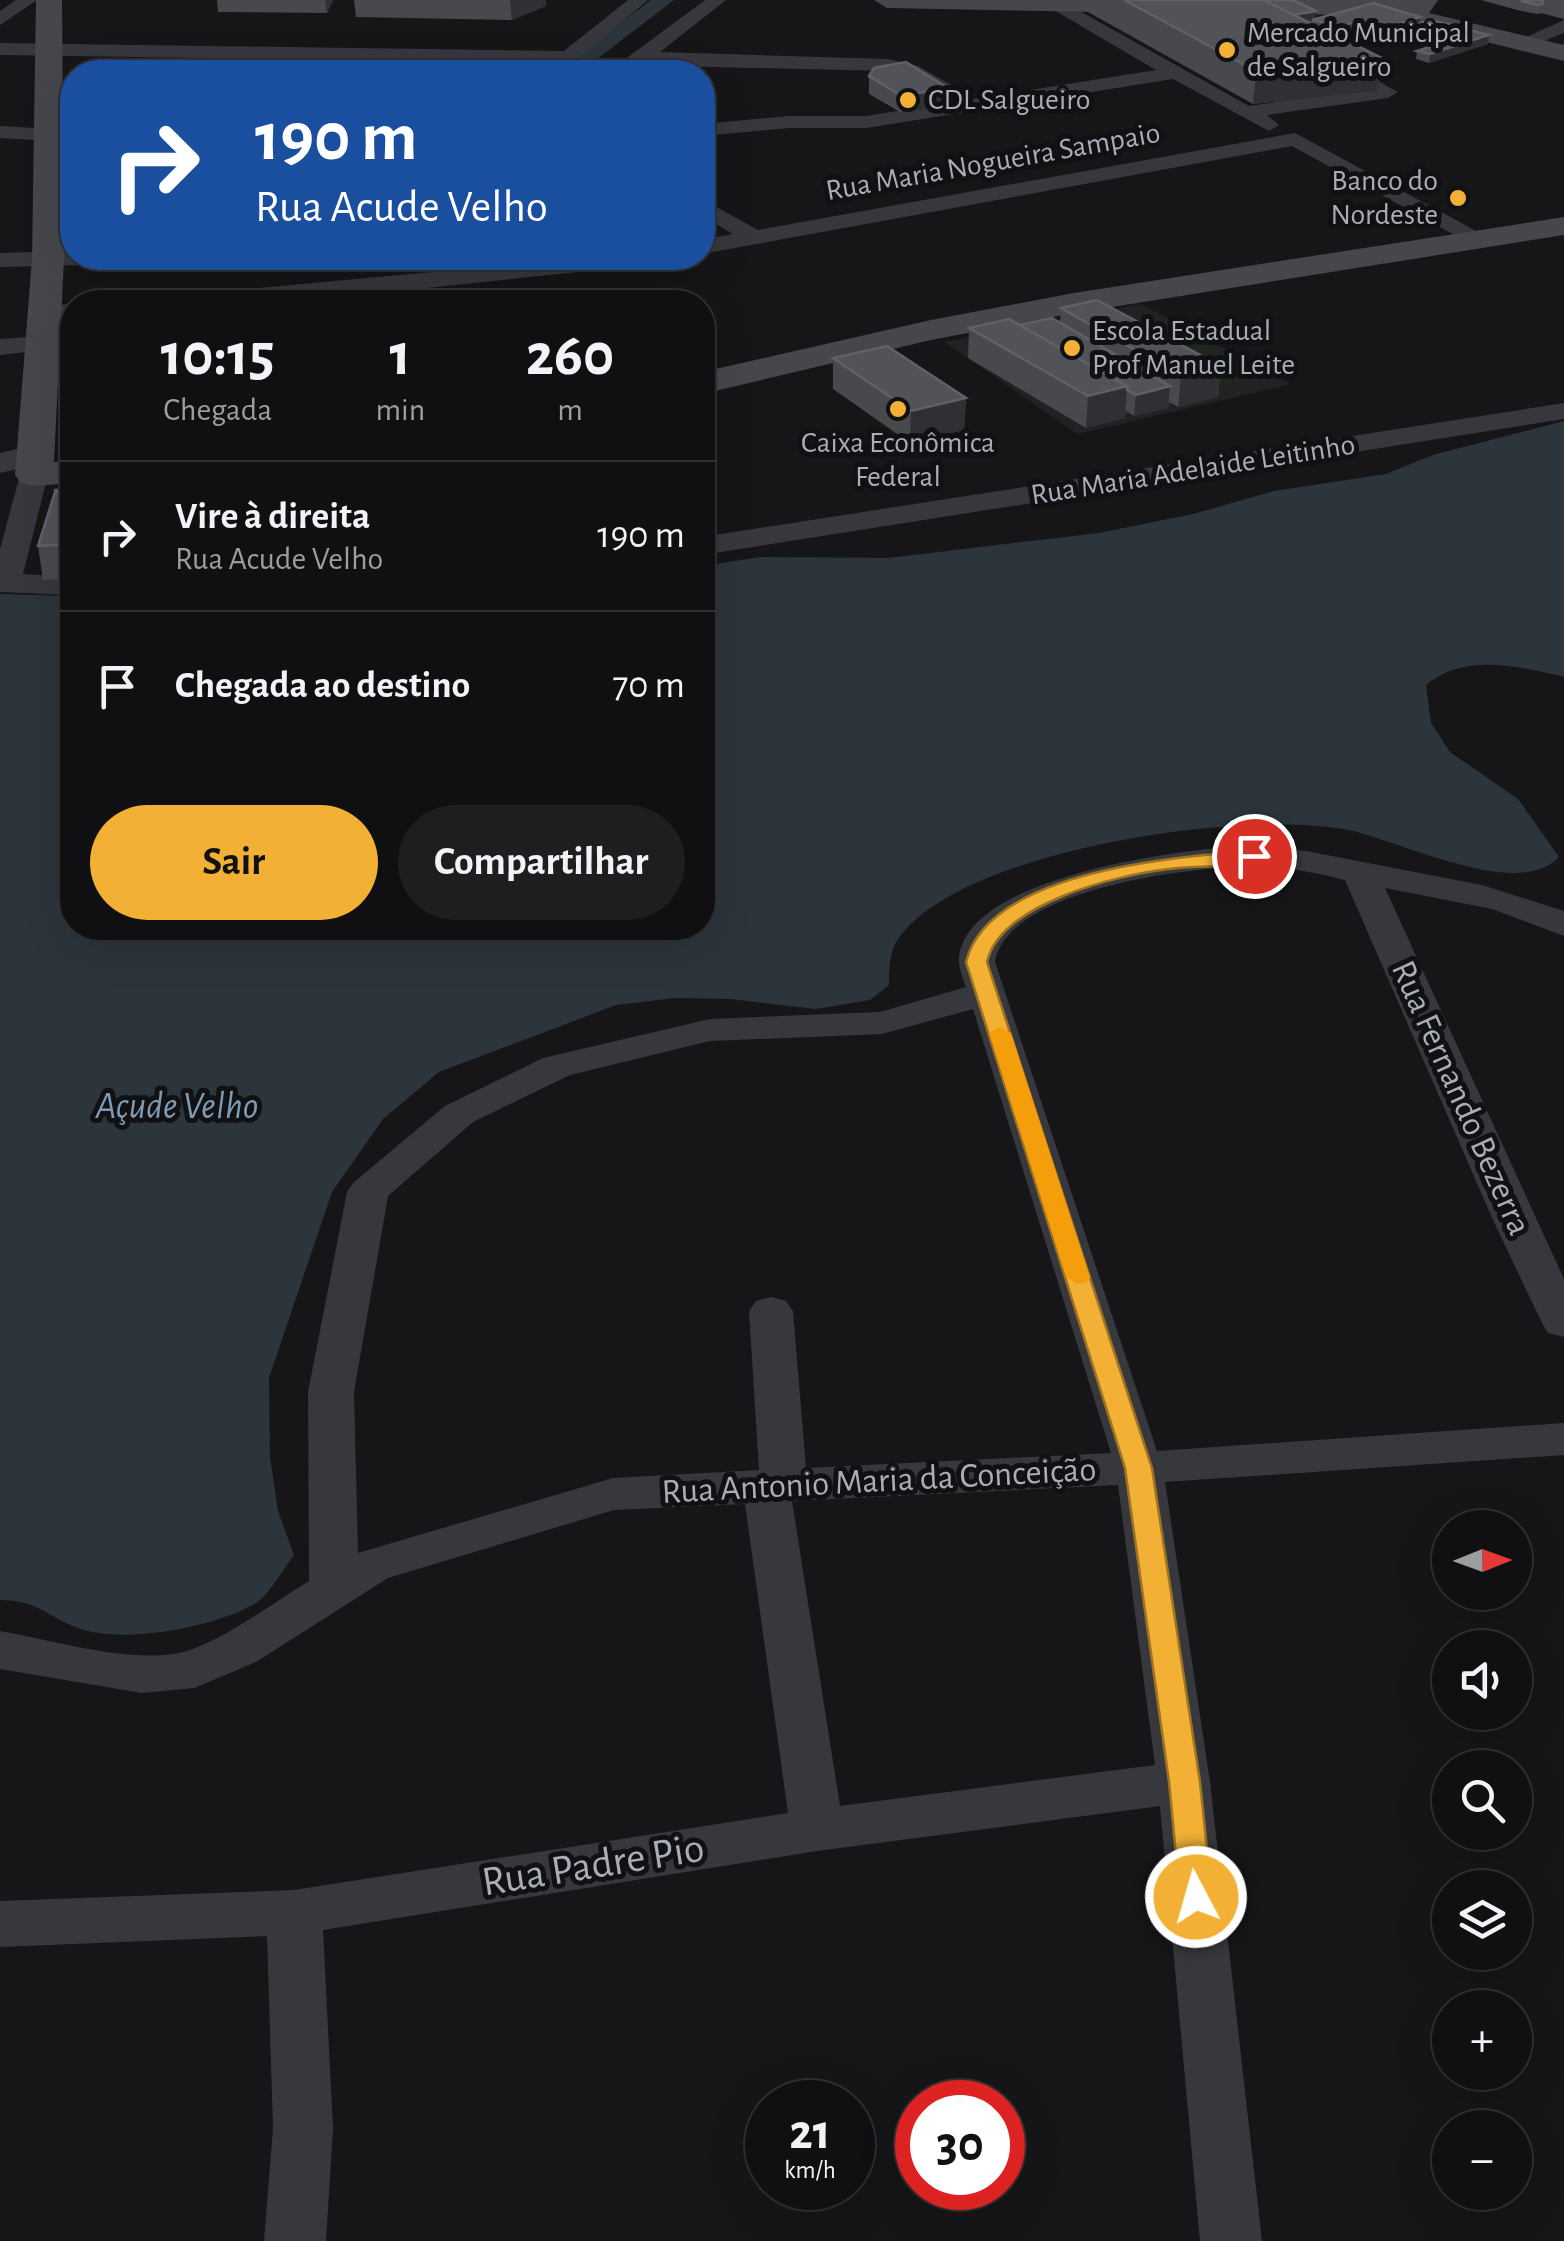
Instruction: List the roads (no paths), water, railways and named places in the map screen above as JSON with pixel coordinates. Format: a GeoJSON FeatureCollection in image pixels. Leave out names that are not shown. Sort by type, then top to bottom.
{"type":"FeatureCollection","features":[{"type":"Feature","properties":{"kind":"main road"},"geometry":{"type":"LineString","coordinates":[[50,0],[51,134],[60,226]]}},
{"type":"Feature","properties":{"kind":"main road"},"geometry":{"type":"LineString","coordinates":[[887,0],[1384,9],[1420,6],[1426,0]]}},
{"type":"Feature","properties":{"kind":"main road"},"geometry":{"type":"LineString","coordinates":[[1349,0],[1523,43],[1563,34]]}},
{"type":"Feature","properties":{"kind":"main road"},"geometry":{"type":"LineString","coordinates":[[1443,0],[1563,34]]}},
{"type":"Feature","properties":{"kind":"main road"},"geometry":{"type":"LineString","coordinates":[[15,8],[48,48]]}},
{"type":"Feature","properties":{"kind":"main road"},"geometry":{"type":"LineString","coordinates":[[715,379],[1038,310],[1564,226]]}},
{"type":"Feature","properties":{"kind":"main road"},"geometry":{"type":"LineString","coordinates":[[17,466],[54,323],[60,266]]}},
{"type":"Feature","properties":{"kind":"main road"},"geometry":{"type":"LineString","coordinates":[[17,466],[60,454]]}},
{"type":"Feature","properties":{"kind":"main road"},"geometry":{"type":"LineString","coordinates":[[17,466],[60,471]]}},
{"type":"Feature","properties":{"kind":"street"},"geometry":{"type":"LineString","coordinates":[[568,60],[639,0]]}},
{"type":"Feature","properties":{"kind":"street"},"geometry":{"type":"LineString","coordinates":[[636,60],[716,0]]}},
{"type":"Feature","properties":{"kind":"street","name":"Rua Maria Nogueira Sampaio"},"geometry":{"type":"LineString","coordinates":[[1048,1],[1479,239]]}},
{"type":"Feature","properties":{"kind":"street"},"geometry":{"type":"LineString","coordinates":[[1204,6],[1272,32]]}},
{"type":"Feature","properties":{"kind":"street"},"geometry":{"type":"LineString","coordinates":[[0,49],[271,60]]}},
{"type":"Feature","properties":{"kind":"street"},"geometry":{"type":"LineString","coordinates":[[1248,112],[1388,92],[1321,56]]}},
{"type":"Feature","properties":{"kind":"street"},"geometry":{"type":"LineString","coordinates":[[640,57],[901,66],[978,103]]}},
{"type":"Feature","properties":{"kind":"street"},"geometry":{"type":"LineString","coordinates":[[496,60],[571,58]]}},
{"type":"Feature","properties":{"kind":"street"},"geometry":{"type":"LineString","coordinates":[[837,93],[855,62]]}},
{"type":"Feature","properties":{"kind":"street"},"geometry":{"type":"LineString","coordinates":[[715,129],[866,122],[1175,73]]}},
{"type":"Feature","properties":{"kind":"street"},"geometry":{"type":"LineString","coordinates":[[0,132],[51,134]]}},
{"type":"Feature","properties":{"kind":"street","name":"Rua Maria Nogueira Sampaio"},"geometry":{"type":"LineString","coordinates":[[715,246],[1294,139]]}},
{"type":"Feature","properties":{"kind":"street"},"geometry":{"type":"LineString","coordinates":[[715,214],[755,238]]}},
{"type":"Feature","properties":{"kind":"street"},"geometry":{"type":"LineString","coordinates":[[0,239],[60,247]]}},
{"type":"Feature","properties":{"kind":"street"},"geometry":{"type":"LineString","coordinates":[[0,260],[60,247]]}},
{"type":"Feature","properties":{"kind":"street"},"geometry":{"type":"LineString","coordinates":[[348,290],[533,270]]}},
{"type":"Feature","properties":{"kind":"street"},"geometry":{"type":"LineString","coordinates":[[0,347],[54,323]]}},
{"type":"Feature","properties":{"kind":"street","name":"Rua Maria Adelaide Leitinho"},"geometry":{"type":"LineString","coordinates":[[715,544],[1564,410]]}},
{"type":"Feature","properties":{"kind":"street"},"geometry":{"type":"LineString","coordinates":[[17,466],[2,582],[60,585]]}},
{"type":"Feature","properties":{"kind":"street"},"geometry":{"type":"LineString","coordinates":[[1230,2241],[1184,1782],[1139,1468],[977,962],[982,942],[1003,920],[1034,902],[1089,881],[1166,863],[1218,857],[1276,857],[1360,873],[1528,908],[1564,926]]}},
{"type":"Feature","properties":{"kind":"street","name":"Rua Fernando Bezerra"},"geometry":{"type":"LineString","coordinates":[[1360,873],[1554,1283],[1564,1322]]}},
{"type":"Feature","properties":{"kind":"street"},"geometry":{"type":"LineString","coordinates":[[334,1589],[331,1392],[368,1192],[460,1114],[557,1066],[710,1030],[882,1023],[987,993]]}},
{"type":"Feature","properties":{"kind":"street"},"geometry":{"type":"LineString","coordinates":[[771,1310],[776,1488],[816,1830]]}},
{"type":"Feature","properties":{"kind":"street","name":"Rua Antonio Maria da Conceição"},"geometry":{"type":"LineString","coordinates":[[0,1650],[142,1674],[194,1669],[238,1649],[372,1566],[613,1494],[1139,1468],[1564,1439]]}},
{"type":"Feature","properties":{"kind":"street","name":"Rua Padre Pio"},"geometry":{"type":"LineString","coordinates":[[0,1924],[294,1912],[816,1830],[1184,1782]]}},
{"type":"Feature","properties":{"kind":"street"},"geometry":{"type":"LineString","coordinates":[[294,1912],[303,2128],[295,2241]]}},
{"type":"Feature","properties":{"kind":"water","name":"Açude Velho"},"geometry":{"type":"Polygon","coordinates":[[[1564,421],[1564,677],[1510,666],[1474,666],[1441,675],[1426,685],[1431,723],[1450,752],[1518,799],[1559,857],[1540,869],[1516,873],[1488,871],[1349,830],[1303,825],[1245,825],[1112,842],[1045,858],[985,879],[936,905],[897,940],[889,985],[870,1000],[816,1009],[730,999],[675,998],[616,1005],[439,1072],[383,1119],[332,1192],[269,1378],[270,1457],[278,1511],[294,1555],[266,1594],[239,1612],[196,1626],[124,1635],[84,1630],[25,1603],[0,1600],[0,594],[60,596],[60,940],[715,940],[715,564],[760,557],[888,558],[1099,533],[1193,514],[1274,491],[1386,474],[1433,455],[1564,421]]]}},
{"type":"Feature","properties":{"kind":"waterway"},"geometry":{"type":"LineString","coordinates":[[582,60],[664,0]]}},
{"type":"Feature","properties":{"kind":"place","name":"Mercado Municipal de Salgueiro"},"geometry":{"type":"Point","coordinates":[1227,50]}},
{"type":"Feature","properties":{"kind":"place","name":"CDL Salgueiro"},"geometry":{"type":"Point","coordinates":[908,100]}},
{"type":"Feature","properties":{"kind":"place","name":"Banco do Nordeste"},"geometry":{"type":"Point","coordinates":[1458,198]}},
{"type":"Feature","properties":{"kind":"place","name":"Escola Estadual Prof Manuel Leite"},"geometry":{"type":"Point","coordinates":[1072,348]}},
{"type":"Feature","properties":{"kind":"place","name":"Caixa Econômica Federal"},"geometry":{"type":"Point","coordinates":[898,409]}}]}
